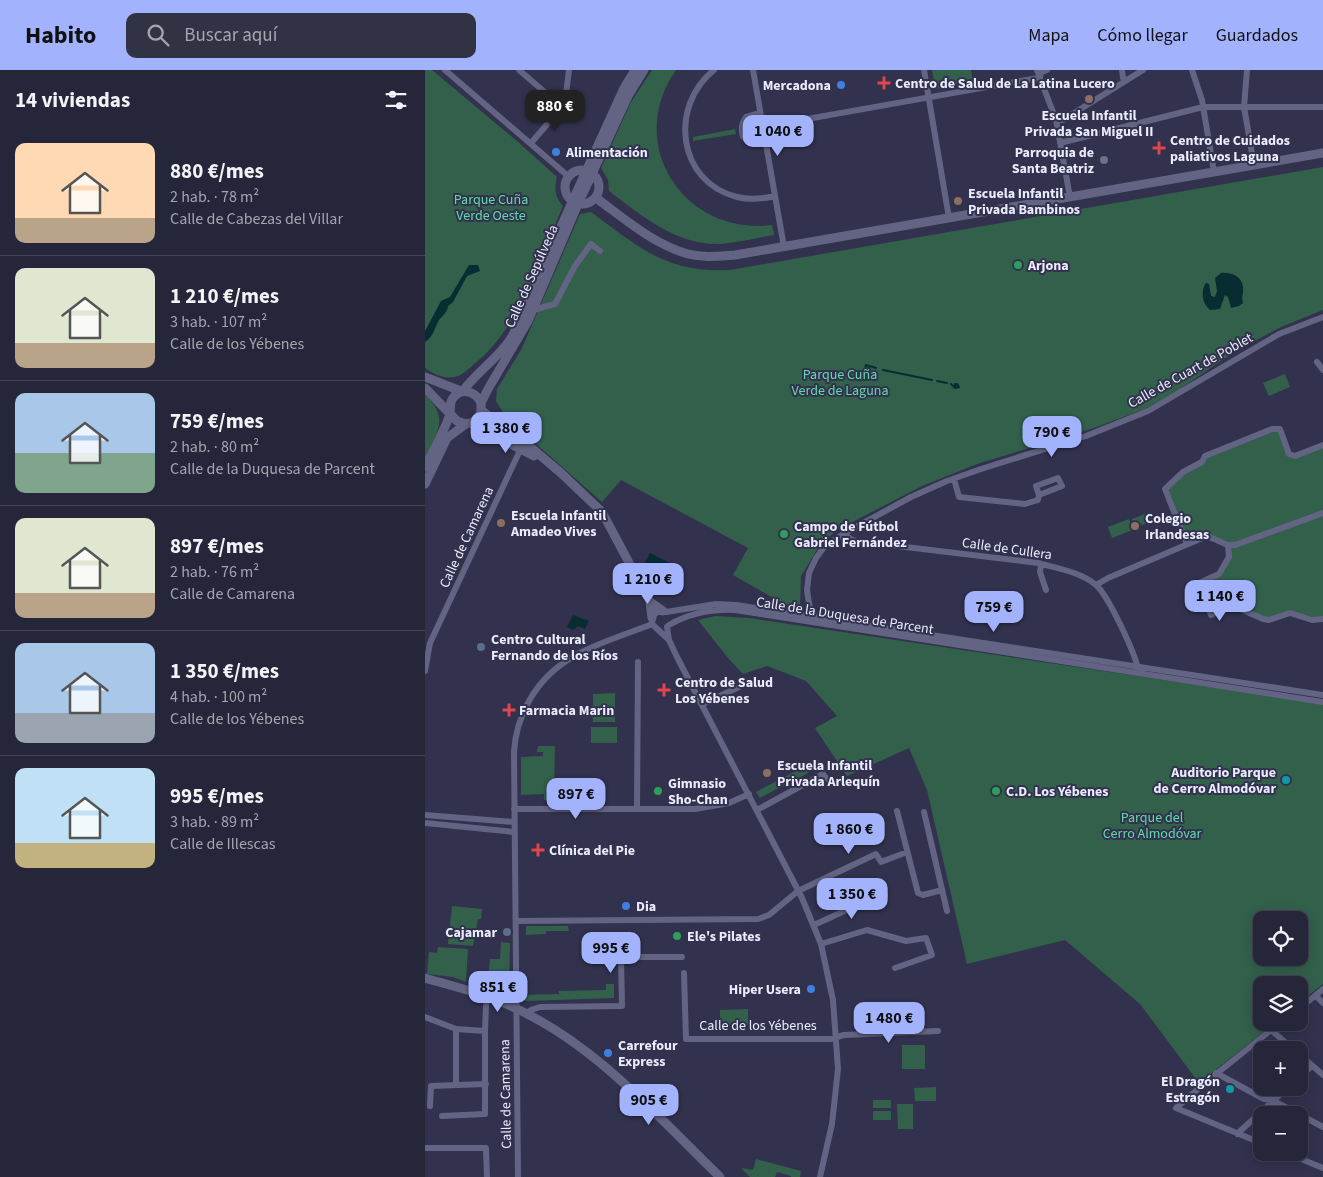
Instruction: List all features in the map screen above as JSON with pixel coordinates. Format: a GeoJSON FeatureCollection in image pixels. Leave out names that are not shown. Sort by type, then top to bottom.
{"type":"FeatureCollection","features":[{"type":"Feature","properties":{"kind":"street"},"geometry":{"type":"LineString","coordinates":[[445,70],[569,176]]}},
{"type":"Feature","properties":{"kind":"street"},"geometry":{"type":"LineString","coordinates":[[519,70],[562,107]]}},
{"type":"Feature","properties":{"kind":"street"},"geometry":{"type":"LineString","coordinates":[[531,143],[562,107],[569,70]]}},
{"type":"Feature","properties":{"kind":"street","name":"Calle de Sepúlveda"},"geometry":{"type":"LineString","coordinates":[[465,392],[472,379],[509,342],[575,203],[624,88],[635,70]]}},
{"type":"Feature","properties":{"kind":"street","name":"Calle de Sepúlveda"},"geometry":{"type":"LineString","coordinates":[[589,172],[628,96],[645,70]]}},
{"type":"Feature","properties":{"kind":"street"},"geometry":{"type":"LineString","coordinates":[[714,70],[699,85],[687,110],[684,124],[685,141],[690,156],[700,173],[713,186],[723,192],[750,199],[775,196]]}},
{"type":"Feature","properties":{"kind":"street"},"geometry":{"type":"LineString","coordinates":[[753,70],[784,247]]}},
{"type":"Feature","properties":{"kind":"street"},"geometry":{"type":"LineString","coordinates":[[923,70],[949,218]]}},
{"type":"Feature","properties":{"kind":"street"},"geometry":{"type":"LineString","coordinates":[[762,127],[1038,78],[1039,73],[1047,70]]}},
{"type":"Feature","properties":{"kind":"street"},"geometry":{"type":"LineString","coordinates":[[1122,70],[1123,78],[1126,80]]}},
{"type":"Feature","properties":{"kind":"street"},"geometry":{"type":"LineString","coordinates":[[1056,120],[1063,120],[1143,70]]}},
{"type":"Feature","properties":{"kind":"street"},"geometry":{"type":"LineString","coordinates":[[1192,70],[1203,107],[1214,172]]}},
{"type":"Feature","properties":{"kind":"street"},"geometry":{"type":"LineString","coordinates":[[1247,70],[1244,106],[1254,165]]}},
{"type":"Feature","properties":{"kind":"street"},"geometry":{"type":"LineString","coordinates":[[1039,73],[1056,120],[1070,197]]}},
{"type":"Feature","properties":{"kind":"street"},"geometry":{"type":"LineString","coordinates":[[1060,144],[1203,107],[1323,107]]}},
{"type":"Feature","properties":{"kind":"street"},"geometry":{"type":"LineString","coordinates":[[760,113],[746,117],[742,123],[741,130],[743,137],[750,141],[765,141]]}},
{"type":"Feature","properties":{"kind":"street"},"geometry":{"type":"LineString","coordinates":[[596,198],[649,237],[689,254],[712,257],[784,247],[1323,153]]}},
{"type":"Feature","properties":{"kind":"street"},"geometry":{"type":"LineString","coordinates":[[580,170],[589,172],[597,179],[599,185],[596,198],[586,204],[575,203],[565,194],[564,187],[569,176],[580,170]]}},
{"type":"Feature","properties":{"kind":"street","name":"Calle de Sepúlveda"},"geometry":{"type":"LineString","coordinates":[[481,407],[528,321],[575,203]]}},
{"type":"Feature","properties":{"kind":"street"},"geometry":{"type":"LineString","coordinates":[[533,310],[555,304],[575,266],[591,244],[600,251]]}},
{"type":"Feature","properties":{"kind":"street","name":"Calle de Cuart de Poblet"},"geometry":{"type":"LineString","coordinates":[[811,616],[807,590],[809,573],[816,558],[825,546],[845,533],[911,497],[953,479],[1086,436],[1148,411],[1279,334],[1323,317]]}},
{"type":"Feature","properties":{"kind":"street"},"geometry":{"type":"LineString","coordinates":[[1317,362],[1323,370]]}},
{"type":"Feature","properties":{"kind":"street"},"geometry":{"type":"LineString","coordinates":[[425,378],[479,398],[481,407],[477,419],[447,438],[425,482]]}},
{"type":"Feature","properties":{"kind":"street"},"geometry":{"type":"LineString","coordinates":[[425,388],[457,421],[468,423],[523,446]]}},
{"type":"Feature","properties":{"kind":"street"},"geometry":{"type":"LineString","coordinates":[[425,467],[450,413],[451,400],[465,392]]}},
{"type":"Feature","properties":{"kind":"street"},"geometry":{"type":"LineString","coordinates":[[481,407],[523,446],[575,485],[602,512],[650,602],[653,624]]}},
{"type":"Feature","properties":{"kind":"street"},"geometry":{"type":"LineString","coordinates":[[1187,544],[1165,488],[1183,472],[1202,462],[1205,456],[1272,429],[1281,429],[1289,454],[1295,456],[1323,445]]}},
{"type":"Feature","properties":{"kind":"street","name":"Calle de Camarena"},"geometry":{"type":"LineString","coordinates":[[425,671],[427,642],[523,446]]}},
{"type":"Feature","properties":{"kind":"street"},"geometry":{"type":"LineString","coordinates":[[953,479],[959,497],[1025,504],[1038,500],[1039,495]]}},
{"type":"Feature","properties":{"kind":"street"},"geometry":{"type":"LineString","coordinates":[[1138,670],[1122,630],[1102,592],[1096,585],[1108,578],[1207,536],[1229,545],[1235,545],[1323,513]]}},
{"type":"Feature","properties":{"kind":"street","name":"Calle de Cullera"},"geometry":{"type":"LineString","coordinates":[[845,533],[852,540],[864,542],[1041,564],[1061,569],[1096,585]]}},
{"type":"Feature","properties":{"kind":"street"},"geometry":{"type":"LineString","coordinates":[[1229,545],[1229,557],[1219,574],[1199,583],[1211,615],[1228,607],[1236,607],[1269,620],[1290,613],[1312,620],[1323,619]]}},
{"type":"Feature","properties":{"kind":"street"},"geometry":{"type":"LineString","coordinates":[[1041,564],[1039,572],[1046,590]]}},
{"type":"Feature","properties":{"kind":"street"},"geometry":{"type":"LineString","coordinates":[[650,602],[669,617],[668,626],[663,629],[653,624]]}},
{"type":"Feature","properties":{"kind":"street","name":"Calle de la Duquesa de Parcent"},"geometry":{"type":"LineString","coordinates":[[664,612],[726,604],[811,616],[1323,702]]}},
{"type":"Feature","properties":{"kind":"street","name":"Calle de la Duquesa de Parcent"},"geometry":{"type":"LineString","coordinates":[[668,626],[680,619],[716,609],[735,610],[789,620],[1323,695]]}},
{"type":"Feature","properties":{"kind":"street"},"geometry":{"type":"LineString","coordinates":[[653,624],[655,613],[664,612]]}},
{"type":"Feature","properties":{"kind":"street"},"geometry":{"type":"LineString","coordinates":[[789,620],[809,620],[811,616]]}},
{"type":"Feature","properties":{"kind":"street","name":"Calle de Camarena"},"geometry":{"type":"LineString","coordinates":[[518,1177],[515,734],[522,712],[534,691],[545,677],[558,666],[597,644],[653,624]]}},
{"type":"Feature","properties":{"kind":"street","name":"Calle de los Yébenes"},"geometry":{"type":"LineString","coordinates":[[653,624],[669,640],[703,704],[798,891],[821,944],[831,991],[837,1036],[838,1069],[836,1098],[820,1177]]}},
{"type":"Feature","properties":{"kind":"street","name":"Calle de los Yébenes"},"geometry":{"type":"LineString","coordinates":[[668,626],[669,640]]}},
{"type":"Feature","properties":{"kind":"street"},"geometry":{"type":"LineString","coordinates":[[637,809],[638,662]]}},
{"type":"Feature","properties":{"kind":"street"},"geometry":{"type":"LineString","coordinates":[[703,704],[741,686]]}},
{"type":"Feature","properties":{"kind":"street"},"geometry":{"type":"LineString","coordinates":[[757,810],[823,774],[827,779]]}},
{"type":"Feature","properties":{"kind":"street"},"geometry":{"type":"LineString","coordinates":[[515,809],[695,809],[729,802],[749,794]]}},
{"type":"Feature","properties":{"kind":"street"},"geometry":{"type":"LineString","coordinates":[[897,811],[918,893],[923,895],[942,890]]}},
{"type":"Feature","properties":{"kind":"street"},"geometry":{"type":"LineString","coordinates":[[924,812],[947,911]]}},
{"type":"Feature","properties":{"kind":"street"},"geometry":{"type":"LineString","coordinates":[[425,815],[515,822]]}},
{"type":"Feature","properties":{"kind":"street"},"geometry":{"type":"LineString","coordinates":[[425,823],[515,832]]}},
{"type":"Feature","properties":{"kind":"street"},"geometry":{"type":"LineString","coordinates":[[516,921],[602,917],[758,919],[769,915],[798,891],[875,851],[881,862],[907,852]]}},
{"type":"Feature","properties":{"kind":"street"},"geometry":{"type":"LineString","coordinates":[[814,925],[879,895],[885,896]]}},
{"type":"Feature","properties":{"kind":"street"},"geometry":{"type":"LineString","coordinates":[[821,944],[867,930],[906,941],[926,938],[932,955],[895,968]]}},
{"type":"Feature","properties":{"kind":"street"},"geometry":{"type":"LineString","coordinates":[[526,1014],[540,1007],[622,1006],[621,957],[681,956]]}},
{"type":"Feature","properties":{"kind":"street","name":"Calle de los Yébenes"},"geometry":{"type":"LineString","coordinates":[[685,973],[686,1039],[829,1038],[938,1031]]}},
{"type":"Feature","properties":{"kind":"street"},"geometry":{"type":"LineString","coordinates":[[425,978],[488,997],[516,1008],[581,1047],[641,1101],[719,1177]]}},
{"type":"Feature","properties":{"kind":"street"},"geometry":{"type":"LineString","coordinates":[[1308,1002],[1323,989]]}},
{"type":"Feature","properties":{"kind":"street"},"geometry":{"type":"LineString","coordinates":[[1316,996],[1323,1003]]}},
{"type":"Feature","properties":{"kind":"street","name":"Calle de Camarena"},"geometry":{"type":"LineString","coordinates":[[442,1116],[485,1114],[485,1031],[488,997]]}},
{"type":"Feature","properties":{"kind":"street"},"geometry":{"type":"LineString","coordinates":[[425,1017],[456,1029],[485,1031]]}},
{"type":"Feature","properties":{"kind":"street"},"geometry":{"type":"LineString","coordinates":[[456,1029],[456,1084]]}},
{"type":"Feature","properties":{"kind":"street"},"geometry":{"type":"LineString","coordinates":[[1253,1140],[1176,1108],[1216,1073],[1270,1031]]}},
{"type":"Feature","properties":{"kind":"street"},"geometry":{"type":"LineString","coordinates":[[1272,1031],[1284,1041]]}},
{"type":"Feature","properties":{"kind":"street"},"geometry":{"type":"LineString","coordinates":[[1308,1062],[1323,1075]]}},
{"type":"Feature","properties":{"kind":"street"},"geometry":{"type":"LineString","coordinates":[[1308,1069],[1312,1066]]}},
{"type":"Feature","properties":{"kind":"street"},"geometry":{"type":"LineString","coordinates":[[1216,1073],[1323,1127]]}},
{"type":"Feature","properties":{"kind":"street","name":"Calle de Camarena"},"geometry":{"type":"LineString","coordinates":[[430,1106],[431,1086],[486,1084]]}},
{"type":"Feature","properties":{"kind":"street"},"geometry":{"type":"LineString","coordinates":[[1237,1134],[1277,1096]]}},
{"type":"Feature","properties":{"kind":"street","name":"Calle de Camarena"},"geometry":{"type":"LineString","coordinates":[[425,1148],[486,1148],[487,1177]]}},
{"type":"Feature","properties":{"kind":"street"},"geometry":{"type":"LineString","coordinates":[[1306,1161],[1323,1168]]}},
{"type":"Feature","properties":{"kind":"green space","name":"Parque Cuña Verde Oeste"},"geometry":{"type":"Polygon","coordinates":[[[425,70],[432,70],[557,177],[556,192],[563,206],[527,292],[504,332],[489,350],[466,371],[457,376],[450,377],[439,376],[425,368],[425,70]]]}},
{"type":"Feature","properties":{"kind":"green space"},"geometry":{"type":"Polygon","coordinates":[[[652,70],[676,70],[662,98],[657,127],[660,154],[671,179],[689,200],[713,216],[740,225],[772,225],[774,235],[720,244],[689,240],[660,227],[609,191],[608,180],[601,168],[631,102],[652,70]]]}},
{"type":"Feature","properties":{"kind":"green space"},"geometry":{"type":"Polygon","coordinates":[[[932,70],[971,70],[973,82],[935,89],[932,70]]]}},
{"type":"Feature","properties":{"kind":"green space"},"geometry":{"type":"Polygon","coordinates":[[[754,118],[758,120],[761,134],[756,138],[750,137],[745,130],[747,122],[754,118]]]}},
{"type":"Feature","properties":{"kind":"green space"},"geometry":{"type":"Polygon","coordinates":[[[735,129],[736,134],[693,141],[693,137],[735,129]]]}},
{"type":"Feature","properties":{"kind":"green space","name":"Parque Cuña Verde de Laguna"},"geometry":{"type":"Polygon","coordinates":[[[1323,167],[1323,310],[1281,327],[1234,352],[1180,389],[1145,409],[1094,428],[977,464],[922,486],[837,530],[820,545],[801,576],[800,605],[797,607],[773,603],[775,599],[733,575],[748,548],[621,480],[602,502],[518,428],[504,414],[496,401],[497,389],[522,348],[580,214],[591,212],[640,247],[655,256],[671,262],[708,270],[730,270],[1323,167]]]}},
{"type":"Feature","properties":{"kind":"green space"},"geometry":{"type":"Polygon","coordinates":[[[1285,374],[1290,387],[1269,396],[1263,383],[1285,374]]]}},
{"type":"Feature","properties":{"kind":"green space"},"geometry":{"type":"Polygon","coordinates":[[[425,395],[433,403],[437,411],[439,425],[425,458],[425,395]]]}},
{"type":"Feature","properties":{"kind":"green space"},"geometry":{"type":"Polygon","coordinates":[[[1278,428],[1289,453],[1295,456],[1323,445],[1323,619],[1290,613],[1269,620],[1236,607],[1211,615],[1199,583],[1217,574],[1225,566],[1228,545],[1207,536],[1187,544],[1165,489],[1202,462],[1205,456],[1278,428]]]}},
{"type":"Feature","properties":{"kind":"green space"},"geometry":{"type":"Polygon","coordinates":[[[1150,512],[1154,520],[1135,528],[1132,519],[1150,512]]]}},
{"type":"Feature","properties":{"kind":"green space"},"geometry":{"type":"Polygon","coordinates":[[[1129,519],[1133,530],[1112,538],[1108,527],[1129,519]]]}},
{"type":"Feature","properties":{"kind":"green space","name":"Parque del Cerro Almodóvar"},"geometry":{"type":"Polygon","coordinates":[[[715,616],[749,618],[1323,704],[1323,984],[1308,996],[1308,976],[1253,976],[1253,1031],[1265,1031],[1199,1083],[1140,1004],[1065,940],[967,964],[927,790],[909,748],[847,776],[815,728],[837,716],[806,681],[767,666],[743,674],[698,620],[715,616]]]}},
{"type":"Feature","properties":{"kind":"green space"},"geometry":{"type":"Polygon","coordinates":[[[615,693],[615,722],[593,722],[593,694],[615,693]]]}},
{"type":"Feature","properties":{"kind":"green space"},"geometry":{"type":"Polygon","coordinates":[[[591,727],[617,727],[617,743],[591,743],[591,727]]]}},
{"type":"Feature","properties":{"kind":"green space"},"geometry":{"type":"Polygon","coordinates":[[[538,746],[555,746],[554,800],[544,800],[544,794],[521,795],[521,757],[543,756],[543,752],[537,752],[538,746]]]}},
{"type":"Feature","properties":{"kind":"green space"},"geometry":{"type":"Polygon","coordinates":[[[805,766],[808,773],[783,786],[779,780],[805,766]]]}},
{"type":"Feature","properties":{"kind":"green space"},"geometry":{"type":"Polygon","coordinates":[[[777,781],[780,787],[760,798],[756,792],[777,781]]]}},
{"type":"Feature","properties":{"kind":"green space"},"geometry":{"type":"Polygon","coordinates":[[[452,906],[482,909],[481,919],[478,919],[473,946],[448,944],[452,906]]]}},
{"type":"Feature","properties":{"kind":"green space"},"geometry":{"type":"Polygon","coordinates":[[[526,926],[568,926],[569,931],[546,931],[546,934],[526,935],[526,926]]]}},
{"type":"Feature","properties":{"kind":"green space"},"geometry":{"type":"Polygon","coordinates":[[[501,942],[510,943],[509,989],[506,989],[506,996],[487,989],[490,959],[500,959],[501,942]]]}},
{"type":"Feature","properties":{"kind":"green space"},"geometry":{"type":"Polygon","coordinates":[[[438,947],[468,949],[466,982],[453,977],[427,974],[429,952],[437,953],[438,947]]]}},
{"type":"Feature","properties":{"kind":"green space"},"geometry":{"type":"Polygon","coordinates":[[[606,984],[614,984],[614,998],[525,1001],[522,999],[522,995],[559,994],[559,991],[606,990],[606,984]]]}},
{"type":"Feature","properties":{"kind":"green space"},"geometry":{"type":"Polygon","coordinates":[[[748,1009],[748,1025],[720,1025],[720,1010],[748,1009]]]}},
{"type":"Feature","properties":{"kind":"green space"},"geometry":{"type":"Polygon","coordinates":[[[902,1045],[925,1045],[925,1069],[902,1069],[902,1045]]]}},
{"type":"Feature","properties":{"kind":"green space"},"geometry":{"type":"Polygon","coordinates":[[[936,1087],[936,1101],[915,1101],[914,1088],[936,1087]]]}},
{"type":"Feature","properties":{"kind":"green space"},"geometry":{"type":"Polygon","coordinates":[[[873,1100],[891,1100],[891,1108],[873,1108],[873,1100]]]}},
{"type":"Feature","properties":{"kind":"green space"},"geometry":{"type":"Polygon","coordinates":[[[897,1104],[913,1104],[913,1129],[898,1129],[897,1104]]]}},
{"type":"Feature","properties":{"kind":"green space"},"geometry":{"type":"Polygon","coordinates":[[[873,1111],[891,1111],[891,1120],[873,1120],[873,1111]]]}},
{"type":"Feature","properties":{"kind":"green space"},"geometry":{"type":"Polygon","coordinates":[[[756,1159],[801,1171],[800,1177],[791,1177],[777,1172],[775,1177],[750,1177],[741,1168],[753,1170],[756,1159]]]}},
{"type":"Feature","properties":{"kind":"shaded area"},"geometry":{"type":"Polygon","coordinates":[[[469,265],[478,265],[480,271],[467,276],[453,302],[439,320],[432,335],[425,342],[425,331],[441,301],[450,297],[469,265]]]}},
{"type":"Feature","properties":{"kind":"shaded area"},"geometry":{"type":"Polygon","coordinates":[[[1221,273],[1228,273],[1238,277],[1243,287],[1243,303],[1231,308],[1228,297],[1225,295],[1220,309],[1210,310],[1204,301],[1204,287],[1205,284],[1209,284],[1211,296],[1215,297],[1217,291],[1215,278],[1221,273]]]}},
{"type":"Feature","properties":{"kind":"shaded area"},"geometry":{"type":"Polygon","coordinates":[[[650,553],[670,563],[662,578],[659,575],[658,569],[645,562],[650,553]]]}},
{"type":"Feature","properties":{"kind":"shaded area"},"geometry":{"type":"Polygon","coordinates":[[[573,615],[589,621],[585,629],[578,626],[573,630],[567,627],[573,615]]]}},
{"type":"Feature","properties":{"kind":"waterway"},"geometry":{"type":"LineString","coordinates":[[867,368],[869,368],[868,370],[865,369],[866,365],[876,368]]}},
{"type":"Feature","properties":{"kind":"waterway"},"geometry":{"type":"LineString","coordinates":[[883,370],[932,380]]}},
{"type":"Feature","properties":{"kind":"waterway"},"geometry":{"type":"LineString","coordinates":[[937,381],[947,383]]}},
{"type":"Feature","properties":{"kind":"waterway"},"geometry":{"type":"LineString","coordinates":[[951,384],[955,388],[959,387],[957,384],[955,384],[955,387],[956,385]]}},
{"type":"Feature","properties":{"kind":"place","name":"Centro de Salud de La Latina Lucero"},"geometry":{"type":"Point","coordinates":[884,83]}},
{"type":"Feature","properties":{"kind":"place","name":"Mercadona"},"geometry":{"type":"Point","coordinates":[841,85]}},
{"type":"Feature","properties":{"kind":"place","name":"Escuela Infantil Privada San Miguel II"},"geometry":{"type":"Point","coordinates":[1089,99]}},
{"type":"Feature","properties":{"kind":"place","name":"Centro de Cuidados paliativos Laguna"},"geometry":{"type":"Point","coordinates":[1159,148]}},
{"type":"Feature","properties":{"kind":"place","name":"Alimentación"},"geometry":{"type":"Point","coordinates":[556,152]}},
{"type":"Feature","properties":{"kind":"place","name":"Parroquia de Santa Beatriz"},"geometry":{"type":"Point","coordinates":[1104,160]}},
{"type":"Feature","properties":{"kind":"place","name":"Escuela Infantil Privada Bambinos"},"geometry":{"type":"Point","coordinates":[958,201]}},
{"type":"Feature","properties":{"kind":"place","name":"Arjona"},"geometry":{"type":"Point","coordinates":[1018,265]}},
{"type":"Feature","properties":{"kind":"place","name":"Escuela Infantil Amadeo Vives"},"geometry":{"type":"Point","coordinates":[501,523]}},
{"type":"Feature","properties":{"kind":"place","name":"Colegio Irlandesas"},"geometry":{"type":"Point","coordinates":[1135,526]}},
{"type":"Feature","properties":{"kind":"place","name":"Campo de Fútbol Gabriel Fernández"},"geometry":{"type":"Point","coordinates":[784,534]}},
{"type":"Feature","properties":{"kind":"place","name":"Centro Cultural Fernando de los Ríos"},"geometry":{"type":"Point","coordinates":[481,647]}},
{"type":"Feature","properties":{"kind":"place","name":"Centro de Salud Los Yébenes"},"geometry":{"type":"Point","coordinates":[664,690]}},
{"type":"Feature","properties":{"kind":"place","name":"Farmacia Marin"},"geometry":{"type":"Point","coordinates":[509,710]}},
{"type":"Feature","properties":{"kind":"place","name":"Escuela Infantil Privada Arlequín"},"geometry":{"type":"Point","coordinates":[767,773]}},
{"type":"Feature","properties":{"kind":"place","name":"Auditorio Parque de Cerro Almodóvar"},"geometry":{"type":"Point","coordinates":[1286,780]}},
{"type":"Feature","properties":{"kind":"place","name":"Gimnasio Sho-Chan"},"geometry":{"type":"Point","coordinates":[658,791]}},
{"type":"Feature","properties":{"kind":"place","name":"C.D. Los Yébenes"},"geometry":{"type":"Point","coordinates":[996,791]}},
{"type":"Feature","properties":{"kind":"place","name":"Clínica del Pie"},"geometry":{"type":"Point","coordinates":[538,850]}},
{"type":"Feature","properties":{"kind":"place","name":"Dia"},"geometry":{"type":"Point","coordinates":[626,906]}},
{"type":"Feature","properties":{"kind":"place","name":"Cajamar"},"geometry":{"type":"Point","coordinates":[507,932]}},
{"type":"Feature","properties":{"kind":"place","name":"Ele's Pilates"},"geometry":{"type":"Point","coordinates":[677,936]}},
{"type":"Feature","properties":{"kind":"place","name":"Hiper Usera"},"geometry":{"type":"Point","coordinates":[811,989]}},
{"type":"Feature","properties":{"kind":"place","name":"Carrefour Express"},"geometry":{"type":"Point","coordinates":[608,1053]}},
{"type":"Feature","properties":{"kind":"place","name":"El Dragón Estragón"},"geometry":{"type":"Point","coordinates":[1230,1089]}}]}
